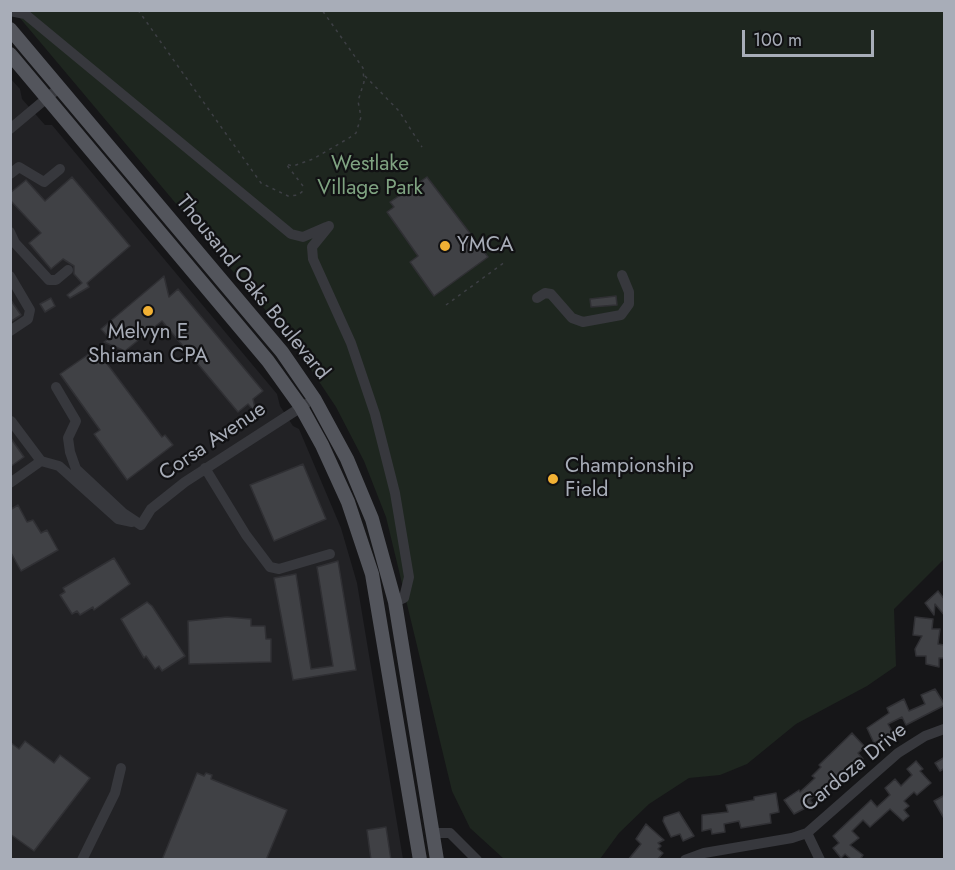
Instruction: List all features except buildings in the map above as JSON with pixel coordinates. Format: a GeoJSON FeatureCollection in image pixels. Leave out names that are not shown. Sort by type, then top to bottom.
{"type":"FeatureCollection","features":[{"type":"Feature","properties":{"kind":"main road","name":"Thousand Oaks Boulevard"},"geometry":{"type":"LineString","coordinates":[[10,29],[282,352],[315,400],[361,489],[384,556],[394,602],[437,860]]}},
{"type":"Feature","properties":{"kind":"main road","name":"Thousand Oaks Boulevard"},"geometry":{"type":"LineString","coordinates":[[10,54],[241,328],[302,406],[360,532],[379,605],[420,860]]}},
{"type":"Feature","properties":{"kind":"main road"},"geometry":{"type":"LineString","coordinates":[[379,605],[394,602]]}},
{"type":"Feature","properties":{"kind":"main road"},"geometry":{"type":"LineString","coordinates":[[404,767],[422,763]]}},
{"type":"Feature","properties":{"kind":"street"},"geometry":{"type":"LineString","coordinates":[[10,11],[25,14],[291,234],[303,237],[329,226],[315,242],[312,252],[351,343],[375,414],[395,493],[409,577],[404,598],[394,602]]}},
{"type":"Feature","properties":{"kind":"street"},"geometry":{"type":"LineString","coordinates":[[10,129],[60,87]]}},
{"type":"Feature","properties":{"kind":"street"},"geometry":{"type":"LineString","coordinates":[[10,174],[19,167],[44,182],[60,169]]}},
{"type":"Feature","properties":{"kind":"street"},"geometry":{"type":"LineString","coordinates":[[10,232],[15,243],[49,280],[56,280],[68,270]]}},
{"type":"Feature","properties":{"kind":"street"},"geometry":{"type":"LineString","coordinates":[[537,298],[545,293],[550,294],[572,318],[583,322],[621,315],[630,304],[629,292],[622,275]]}},
{"type":"Feature","properties":{"kind":"street"},"geometry":{"type":"LineString","coordinates":[[10,276],[30,310],[28,319],[10,331]]}},
{"type":"Feature","properties":{"kind":"street"},"geometry":{"type":"LineString","coordinates":[[56,387],[76,421],[68,438],[69,452],[76,469],[123,513],[141,525]]}},
{"type":"Feature","properties":{"kind":"street","name":"Corsa Avenue"},"geometry":{"type":"LineString","coordinates":[[141,525],[151,509],[206,468],[315,400]]}},
{"type":"Feature","properties":{"kind":"street"},"geometry":{"type":"LineString","coordinates":[[11,421],[41,461],[59,466],[118,519],[141,525]]}},
{"type":"Feature","properties":{"kind":"street"},"geometry":{"type":"LineString","coordinates":[[10,483],[41,461]]}},
{"type":"Feature","properties":{"kind":"street"},"geometry":{"type":"LineString","coordinates":[[206,468],[246,535],[270,567],[279,569],[330,554]]}},
{"type":"Feature","properties":{"kind":"street","name":"Cardoza Drive"},"geometry":{"type":"LineString","coordinates":[[685,860],[704,853],[792,838],[807,833],[898,753],[925,736],[945,729]]}},
{"type":"Feature","properties":{"kind":"street"},"geometry":{"type":"LineString","coordinates":[[82,860],[115,793],[120,768]]}},
{"type":"Feature","properties":{"kind":"street"},"geometry":{"type":"LineString","coordinates":[[433,833],[450,833],[477,860]]}},
{"type":"Feature","properties":{"kind":"street"},"geometry":{"type":"LineString","coordinates":[[807,833],[820,860]]}},
{"type":"Feature","properties":{"kind":"street"},"geometry":{"type":"LineString","coordinates":[[462,843],[467,860]]}},
{"type":"Feature","properties":{"kind":"path"},"geometry":{"type":"LineString","coordinates":[[138,10],[261,183],[288,196],[298,195],[303,191]]}},
{"type":"Feature","properties":{"kind":"path"},"geometry":{"type":"LineString","coordinates":[[322,10],[359,61],[364,75],[399,111],[422,147]]}},
{"type":"Feature","properties":{"kind":"path"},"geometry":{"type":"LineString","coordinates":[[303,186],[286,164],[293,166],[313,159],[356,133],[361,124],[358,101],[364,75]]}},
{"type":"Feature","properties":{"kind":"path"},"geometry":{"type":"LineString","coordinates":[[446,305],[505,262]]}},
{"type":"Feature","properties":{"kind":"shaded area"},"geometry":{"type":"Polygon","coordinates":[[[10,78],[20,89],[22,99],[45,125],[52,125],[277,394],[280,406],[293,426],[299,429],[341,528],[357,583],[403,859],[11,859],[10,78]]]}},
{"type":"Feature","properties":{"kind":"green space","name":"Westlake Village Park"},"geometry":{"type":"Polygon","coordinates":[[[14,11],[944,11],[944,559],[894,609],[896,666],[867,686],[796,724],[747,764],[720,775],[689,778],[649,804],[619,833],[600,859],[504,859],[470,828],[452,791],[386,517],[364,461],[336,407],[294,344],[14,11]]]}},
{"type":"Feature","properties":{"kind":"place","name":"YMCA"},"geometry":{"type":"Point","coordinates":[445,246]}},
{"type":"Feature","properties":{"kind":"place","name":"Melvyn E Shiaman CPA"},"geometry":{"type":"Point","coordinates":[148,311]}},
{"type":"Feature","properties":{"kind":"place","name":"Championship Field"},"geometry":{"type":"Point","coordinates":[553,479]}}]}
